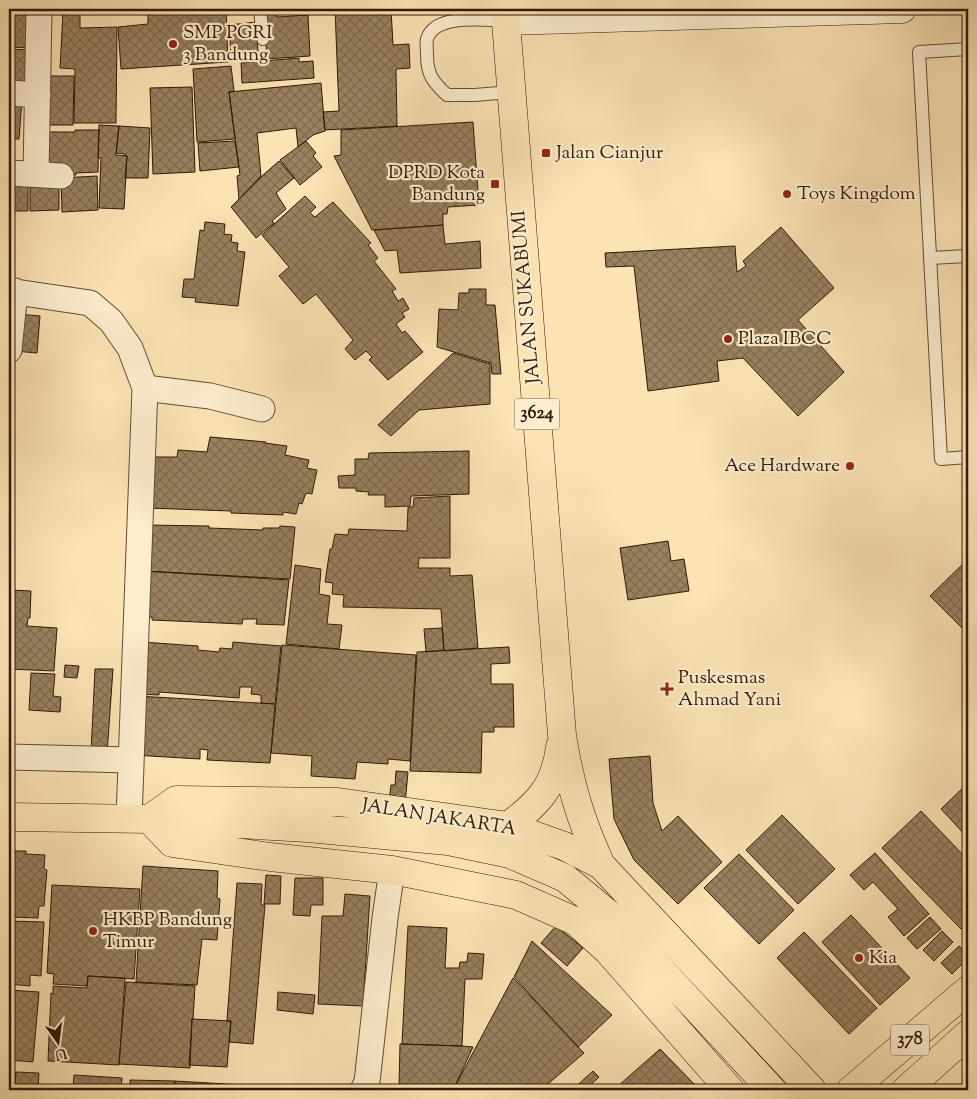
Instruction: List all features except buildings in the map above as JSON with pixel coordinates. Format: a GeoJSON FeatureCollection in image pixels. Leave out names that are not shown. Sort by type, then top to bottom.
{"type":"FeatureCollection","features":[{"type":"Feature","properties":{"kind":"main road","name":"JALAN SUKABUMI"},"geometry":{"type":"LineString","coordinates":[[506,15],[562,735],[567,769],[576,802],[587,834],[601,865]]}},
{"type":"Feature","properties":{"kind":"main road","name":"JALAN SUKABUMI"},"geometry":{"type":"LineString","coordinates":[[508,826],[531,809],[548,788],[558,762],[562,735]]}},
{"type":"Feature","properties":{"kind":"main road","name":"JALAN JAKARTA"},"geometry":{"type":"LineString","coordinates":[[139,819],[176,800],[248,799],[338,802],[508,826],[564,846],[601,865],[812,1090]]}},
{"type":"Feature","properties":{"kind":"main road","name":"JALAN JAKARTA"},"geometry":{"type":"LineString","coordinates":[[9,818],[139,819],[308,828],[448,841],[510,854],[565,878],[611,916],[772,1090]]}},
{"type":"Feature","properties":{"kind":"main road"},"geometry":{"type":"LineString","coordinates":[[139,819],[172,843],[270,857],[392,870],[516,895],[575,921],[608,951],[730,1090]]}},
{"type":"Feature","properties":{"kind":"main road","name":"378"},"geometry":{"type":"LineString","coordinates":[[851,1090],[968,990]]}},
{"type":"Feature","properties":{"kind":"main road","name":"378"},"geometry":{"type":"LineString","coordinates":[[906,1090],[968,1034]]}},
{"type":"Feature","properties":{"kind":"street"},"geometry":{"type":"LineString","coordinates":[[36,174],[39,9]]}},
{"type":"Feature","properties":{"kind":"street"},"geometry":{"type":"LineString","coordinates":[[506,15],[902,9]]}},
{"type":"Feature","properties":{"kind":"street"},"geometry":{"type":"LineString","coordinates":[[9,93],[38,95]]}},
{"type":"Feature","properties":{"kind":"street"},"geometry":{"type":"LineString","coordinates":[[9,174],[61,176]]}},
{"type":"Feature","properties":{"kind":"street"},"geometry":{"type":"LineString","coordinates":[[9,350],[12,291],[90,303],[111,321],[130,348],[145,388],[130,760],[139,819]]}},
{"type":"Feature","properties":{"kind":"street"},"geometry":{"type":"LineString","coordinates":[[145,388],[210,396],[262,408]]}},
{"type":"Feature","properties":{"kind":"street"},"geometry":{"type":"LineString","coordinates":[[9,757],[130,760]]}},
{"type":"Feature","properties":{"kind":"street"},"geometry":{"type":"LineString","coordinates":[[363,1090],[367,1082],[392,870]]}},
{"type":"Feature","properties":{"kind":"lane"},"geometry":{"type":"LineString","coordinates":[[260,9],[263,38]]}},
{"type":"Feature","properties":{"kind":"lane"},"geometry":{"type":"LineString","coordinates":[[506,15],[457,20],[437,25],[427,38],[427,60],[432,80],[447,95],[511,92]]}},
{"type":"Feature","properties":{"kind":"lane"},"geometry":{"type":"LineString","coordinates":[[968,49],[919,52],[941,459],[968,457]]}},
{"type":"Feature","properties":{"kind":"lane"},"geometry":{"type":"LineString","coordinates":[[930,258],[968,256]]}},
{"type":"Feature","properties":{"kind":"place","name":"SMP PGRI 3 Bandung"},"geometry":{"type":"Point","coordinates":[173,44]}},
{"type":"Feature","properties":{"kind":"place","name":"Jalan Cianjur"},"geometry":{"type":"Point","coordinates":[546,153]}},
{"type":"Feature","properties":{"kind":"place","name":"DPRD Kota Bandung"},"geometry":{"type":"Point","coordinates":[495,184]}},
{"type":"Feature","properties":{"kind":"place","name":"Toys Kingdom"},"geometry":{"type":"Point","coordinates":[787,194]}},
{"type":"Feature","properties":{"kind":"place","name":"Plaza IBCC"},"geometry":{"type":"Point","coordinates":[728,339]}},
{"type":"Feature","properties":{"kind":"place","name":"Ace Hardware"},"geometry":{"type":"Point","coordinates":[850,466]}},
{"type":"Feature","properties":{"kind":"place","name":"Puskesmas Ahmad Yani"},"geometry":{"type":"Point","coordinates":[667,689]}},
{"type":"Feature","properties":{"kind":"place","name":"HKBP Bandung Timur"},"geometry":{"type":"Point","coordinates":[93,931]}},
{"type":"Feature","properties":{"kind":"place","name":"Kia"},"geometry":{"type":"Point","coordinates":[859,958]}}]}
